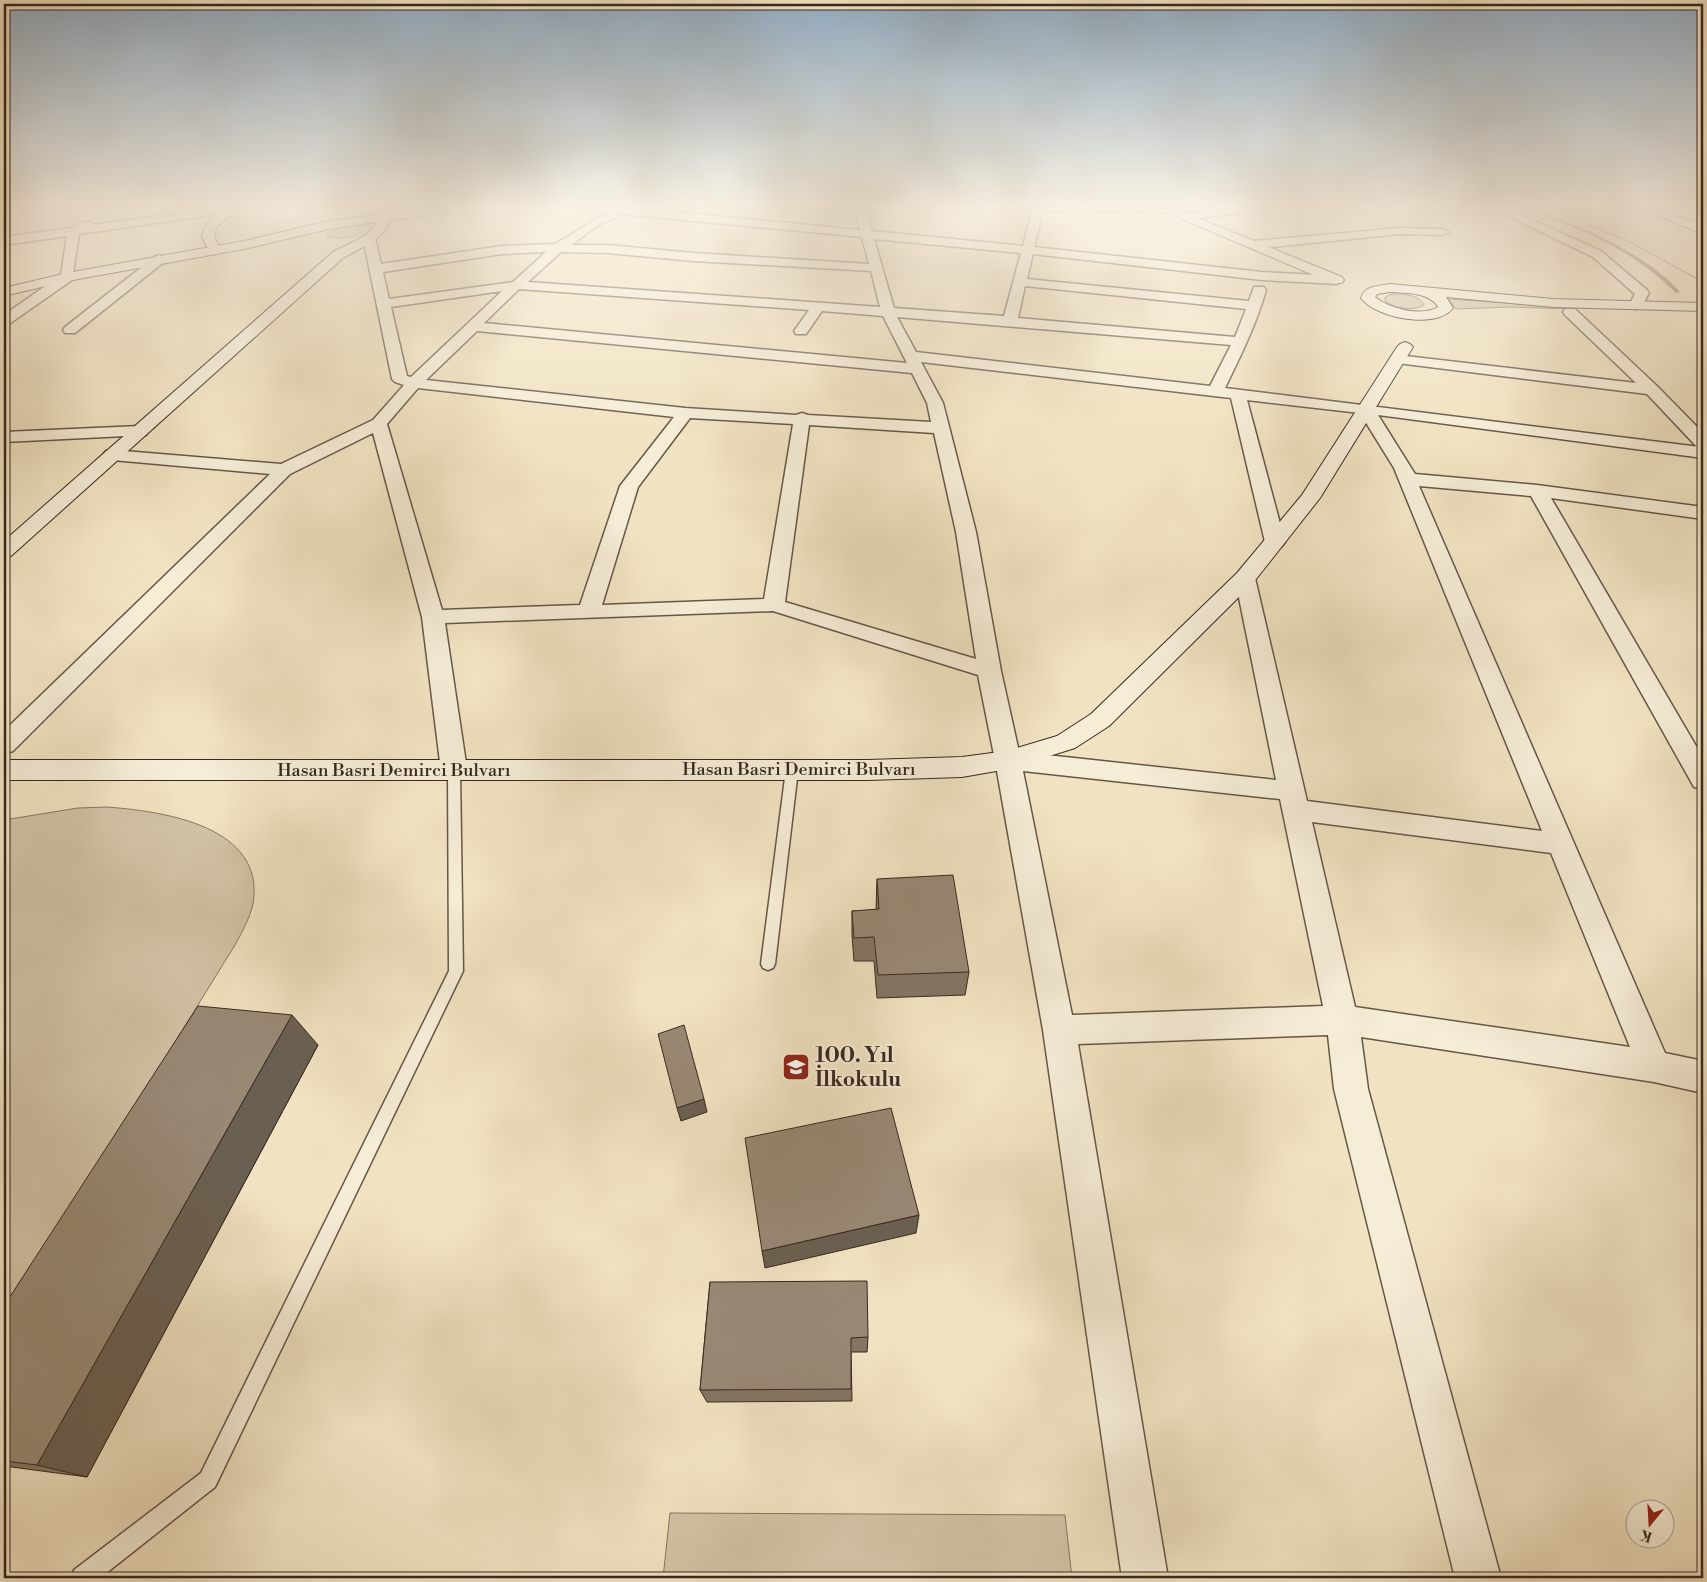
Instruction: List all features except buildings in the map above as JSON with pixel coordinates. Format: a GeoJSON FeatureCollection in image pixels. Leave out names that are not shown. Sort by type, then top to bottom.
{"type":"FeatureCollection","features":[{"type":"Feature","properties":{"kind":"main road"},"geometry":{"type":"LineString","coordinates":[[4,284],[33,281]]}},
{"type":"Feature","properties":{"kind":"main road"},"geometry":{"type":"LineString","coordinates":[[4,292],[51,281]]}},
{"type":"Feature","properties":{"kind":"main road"},"geometry":{"type":"LineString","coordinates":[[4,552],[13,537],[112,456],[301,281]]}},
{"type":"Feature","properties":{"kind":"main road"},"geometry":{"type":"LineString","coordinates":[[1341,281],[1367,289],[1408,290],[1526,301],[1703,307]]}},
{"type":"Feature","properties":{"kind":"main road"},"geometry":{"type":"LineString","coordinates":[[1367,289],[1368,298],[1379,307],[1405,337]]}},
{"type":"Feature","properties":{"kind":"main road"},"geometry":{"type":"LineString","coordinates":[[1408,290],[1442,300],[1446,304],[1446,308],[1440,313]]}},
{"type":"Feature","properties":{"kind":"main road"},"geometry":{"type":"LineString","coordinates":[[1379,307],[1402,314],[1461,311]]}},
{"type":"Feature","properties":{"kind":"main road"},"geometry":{"type":"LineString","coordinates":[[1479,310],[1703,318]]}},
{"type":"Feature","properties":{"kind":"main road","name":"Hasan Basri Demirci Bulvarı"},"geometry":{"type":"LineString","coordinates":[[4,770],[792,770],[962,767],[1008,760],[1066,742],[1100,720],[1245,578],[1320,484],[1366,409],[1405,337],[1440,313]]}},
{"type":"Feature","properties":{"kind":"street"},"geometry":{"type":"LineString","coordinates":[[4,321],[62,281]]}},
{"type":"Feature","properties":{"kind":"street"},"geometry":{"type":"LineString","coordinates":[[70,330],[132,281]]}},
{"type":"Feature","properties":{"kind":"street"},"geometry":{"type":"LineString","coordinates":[[378,281],[400,379],[414,383],[685,413],[802,418],[941,428]]}},
{"type":"Feature","properties":{"kind":"street"},"geometry":{"type":"LineString","coordinates":[[4,745],[284,470],[379,424],[414,383],[521,281]]}},
{"type":"Feature","properties":{"kind":"street"},"geometry":{"type":"LineString","coordinates":[[879,281],[888,313],[935,402],[966,532],[989,671],[1008,760],[1059,1030],[1145,1578]]}},
{"type":"Feature","properties":{"kind":"street"},"geometry":{"type":"LineString","coordinates":[[1215,392],[1241,342],[1255,306],[1261,281]]}},
{"type":"Feature","properties":{"kind":"street"},"geometry":{"type":"LineString","coordinates":[[1628,281],[1642,293],[1636,305]]}},
{"type":"Feature","properties":{"kind":"street"},"geometry":{"type":"LineString","coordinates":[[1010,321],[1020,282],[1255,306]]}},
{"type":"Feature","properties":{"kind":"street"},"geometry":{"type":"LineString","coordinates":[[384,304],[516,285],[1010,321],[1241,342]]}},
{"type":"Feature","properties":{"kind":"street"},"geometry":{"type":"LineString","coordinates":[[801,331],[818,308]]}},
{"type":"Feature","properties":{"kind":"street"},"geometry":{"type":"LineString","coordinates":[[1570,312],[1652,390],[1703,443]]}},
{"type":"Feature","properties":{"kind":"street"},"geometry":{"type":"LineString","coordinates":[[474,326],[914,362],[1215,392],[1366,409],[1703,453]]}},
{"type":"Feature","properties":{"kind":"street"},"geometry":{"type":"LineString","coordinates":[[1405,337],[1652,390]]}},
{"type":"Feature","properties":{"kind":"street"},"geometry":{"type":"LineString","coordinates":[[1238,395],[1275,542]]}},
{"type":"Feature","properties":{"kind":"street"},"geometry":{"type":"LineString","coordinates":[[1366,409],[1408,478],[1654,1066]]}},
{"type":"Feature","properties":{"kind":"street"},"geometry":{"type":"LineString","coordinates":[[589,612],[629,486],[685,413]]}},
{"type":"Feature","properties":{"kind":"street"},"geometry":{"type":"LineString","coordinates":[[774,605],[802,418]]}},
{"type":"Feature","properties":{"kind":"street"},"geometry":{"type":"LineString","coordinates":[[379,424],[433,618],[454,770]]}},
{"type":"Feature","properties":{"kind":"street"},"geometry":{"type":"LineString","coordinates":[[4,438],[140,431]]}},
{"type":"Feature","properties":{"kind":"street"},"geometry":{"type":"LineString","coordinates":[[112,456],[284,470]]}},
{"type":"Feature","properties":{"kind":"street"},"geometry":{"type":"LineString","coordinates":[[1408,478],[1537,491],[1703,514]]}},
{"type":"Feature","properties":{"kind":"street"},"geometry":{"type":"LineString","coordinates":[[1537,491],[1703,780]]}},
{"type":"Feature","properties":{"kind":"street"},"geometry":{"type":"LineString","coordinates":[[1245,578],[1342,1020],[1350,1089],[1478,1578]]}},
{"type":"Feature","properties":{"kind":"street"},"geometry":{"type":"LineString","coordinates":[[433,618],[774,605],[989,671]]}},
{"type":"Feature","properties":{"kind":"street"},"geometry":{"type":"LineString","coordinates":[[1008,760],[1294,800],[1561,844]]}},
{"type":"Feature","properties":{"kind":"street"},"geometry":{"type":"LineString","coordinates":[[1059,1030],[1342,1020],[1654,1066],[1703,1077]]}},
{"type":"Feature","properties":{"kind":"lane"},"geometry":{"type":"LineString","coordinates":[[82,1578],[208,1480],[456,971],[454,770]]}},
{"type":"Feature","properties":{"kind":"lane"},"geometry":{"type":"LineString","coordinates":[[768,964],[792,770]]}},
{"type":"Feature","properties":{"kind":"shaded area"},"geometry":{"type":"Polygon","coordinates":[[[1393,294],[1415,297],[1424,305],[1409,309],[1394,306],[1385,301],[1385,297],[1393,294]]]}},
{"type":"Feature","properties":{"kind":"shaded area"},"geometry":{"type":"Polygon","coordinates":[[[1448,299],[1565,307],[1567,309],[1513,307],[1456,309],[1448,299]]]}},
{"type":"Feature","properties":{"kind":"shaded area"},"geometry":{"type":"Polygon","coordinates":[[[107,807],[153,812],[178,818],[202,826],[223,837],[240,852],[251,872],[254,896],[252,909],[235,945],[4,1319],[4,820],[78,808],[107,807]]]}},
{"type":"Feature","properties":{"kind":"shaded area"},"geometry":{"type":"Polygon","coordinates":[[[670,1513],[1065,1515],[1072,1578],[663,1578],[670,1513]]]}},
{"type":"Feature","properties":{"kind":"waterway"},"geometry":{"type":"LineString","coordinates":[[1667,281],[1678,292]]}},
{"type":"Feature","properties":{"kind":"place","name":"100. Yıl İlkokulu"},"geometry":{"type":"Point","coordinates":[796,1067]}}]}
